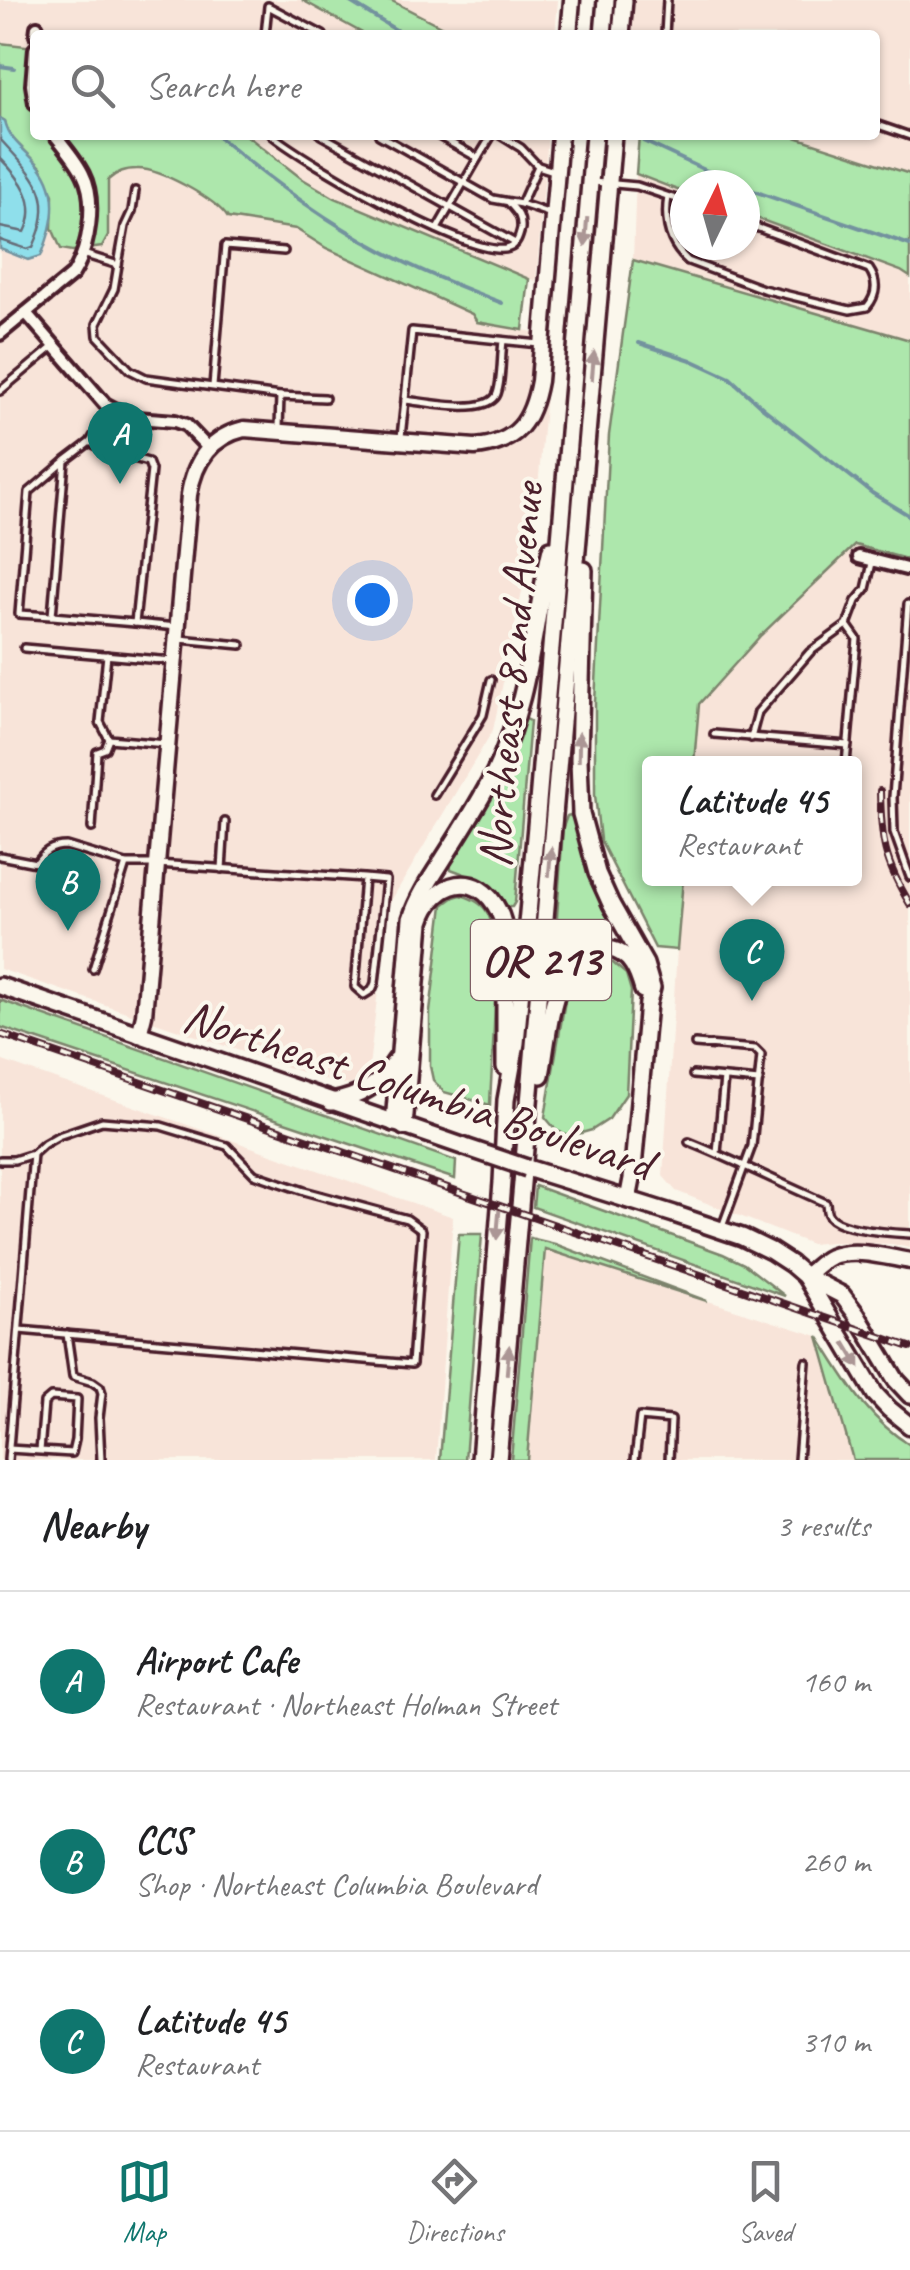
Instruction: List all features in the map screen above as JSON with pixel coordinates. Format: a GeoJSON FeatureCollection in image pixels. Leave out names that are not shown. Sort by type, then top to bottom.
{"type":"FeatureCollection","features":[{"type":"Feature","properties":{"kind":"main road"},"geometry":{"type":"LineString","coordinates":[[603,30],[606,0]]}},
{"type":"Feature","properties":{"kind":"main road"},"geometry":{"type":"LineString","coordinates":[[621,30],[624,0]]}},
{"type":"Feature","properties":{"kind":"main road","name":"Northeast 82nd Avenue"},"geometry":{"type":"LineString","coordinates":[[480,1460],[506,1100],[516,1043],[594,140]]}},
{"type":"Feature","properties":{"kind":"main road","name":"Northeast 82nd Avenue"},"geometry":{"type":"LineString","coordinates":[[498,1460],[612,140]]}},
{"type":"Feature","properties":{"kind":"main road"},"geometry":{"type":"LineString","coordinates":[[582,486],[584,577],[578,759],[581,814],[597,873],[645,964],[652,988],[628,1200]]}},
{"type":"Feature","properties":{"kind":"main road"},"geometry":{"type":"LineString","coordinates":[[399,1125],[399,1056],[411,919],[423,891],[493,775],[512,730],[529,672],[545,574],[563,501]]}},
{"type":"Feature","properties":{"kind":"main road"},"geometry":{"type":"LineString","coordinates":[[399,1125],[421,922],[433,897],[449,886],[472,885],[480,890],[492,901],[502,920],[506,1100]]}},
{"type":"Feature","properties":{"kind":"main road"},"geometry":{"type":"LineString","coordinates":[[529,1122],[555,994],[576,959],[597,949],[621,954],[634,966],[648,1003]]}},
{"type":"Feature","properties":{"kind":"main road","name":"Northeast Columbia Boulevard"},"geometry":{"type":"LineString","coordinates":[[0,986],[330,1102],[763,1246],[805,1276],[842,1295],[896,1380],[910,1395]]}},
{"type":"Feature","properties":{"kind":"main road"},"geometry":{"type":"LineString","coordinates":[[330,1102],[356,1096],[374,1086],[399,1056]]}},
{"type":"Feature","properties":{"kind":"main road","name":"Northeast Columbia Boulevard"},"geometry":{"type":"LineString","coordinates":[[805,1276],[876,1394],[910,1426]]}},
{"type":"Feature","properties":{"kind":"street"},"geometry":{"type":"LineString","coordinates":[[569,30],[572,0]]}},
{"type":"Feature","properties":{"kind":"street"},"geometry":{"type":"LineString","coordinates":[[0,334],[73,274],[84,254],[89,192],[84,175],[59,140]]}},
{"type":"Feature","properties":{"kind":"street"},"geometry":{"type":"LineString","coordinates":[[139,1035],[191,479],[199,461],[225,434],[256,428],[483,446],[512,436],[528,419],[536,398],[560,140]]}},
{"type":"Feature","properties":{"kind":"street"},"geometry":{"type":"LineString","coordinates":[[26,313],[110,408],[137,418],[186,425],[208,448]]}},
{"type":"Feature","properties":{"kind":"street"},"geometry":{"type":"LineString","coordinates":[[859,557],[910,570]]}},
{"type":"Feature","properties":{"kind":"street"},"geometry":{"type":"LineString","coordinates":[[805,1276],[836,1255],[862,1254],[910,1261]]}},
{"type":"Feature","properties":{"kind":"lane"},"geometry":{"type":"LineString","coordinates":[[665,30],[667,0]]}},
{"type":"Feature","properties":{"kind":"lane"},"geometry":{"type":"LineString","coordinates":[[266,30],[268,6],[314,30]]}},
{"type":"Feature","properties":{"kind":"lane"},"geometry":{"type":"LineString","coordinates":[[880,126],[910,136]]}},
{"type":"Feature","properties":{"kind":"lane"},"geometry":{"type":"LineString","coordinates":[[280,140],[390,206],[483,246],[510,248],[520,236],[520,215],[509,203]]}},
{"type":"Feature","properties":{"kind":"lane"},"geometry":{"type":"LineString","coordinates":[[330,140],[515,243]]}},
{"type":"Feature","properties":{"kind":"lane"},"geometry":{"type":"LineString","coordinates":[[389,140],[493,199],[554,215]]}},
{"type":"Feature","properties":{"kind":"lane"},"geometry":{"type":"LineString","coordinates":[[446,140],[478,158]]}},
{"type":"Feature","properties":{"kind":"lane"},"geometry":{"type":"LineString","coordinates":[[437,229],[489,140]]}},
{"type":"Feature","properties":{"kind":"lane"},"geometry":{"type":"LineString","coordinates":[[508,140],[538,166],[557,172]]}},
{"type":"Feature","properties":{"kind":"lane"},"geometry":{"type":"LineString","coordinates":[[522,204],[538,166]]}},
{"type":"Feature","properties":{"kind":"lane"},"geometry":{"type":"LineString","coordinates":[[590,182],[638,186],[668,197],[670,233]]}},
{"type":"Feature","properties":{"kind":"lane"},"geometry":{"type":"LineString","coordinates":[[135,191],[114,288],[97,324],[98,336],[130,370],[146,378],[280,396],[325,398]]}},
{"type":"Feature","properties":{"kind":"lane"},"geometry":{"type":"LineString","coordinates":[[687,260],[763,289],[850,310],[867,307],[872,301],[876,284],[868,269],[760,228]]}},
{"type":"Feature","properties":{"kind":"lane"},"geometry":{"type":"LineString","coordinates":[[213,386],[225,246],[284,251]]}},
{"type":"Feature","properties":{"kind":"lane"},"geometry":{"type":"LineString","coordinates":[[84,254],[118,266]]}},
{"type":"Feature","properties":{"kind":"lane"},"geometry":{"type":"LineString","coordinates":[[400,441],[412,332],[542,344]]}},
{"type":"Feature","properties":{"kind":"lane"},"geometry":{"type":"LineString","coordinates":[[405,400],[471,407],[489,403],[498,392],[502,341]]}},
{"type":"Feature","properties":{"kind":"lane"},"geometry":{"type":"LineString","coordinates":[[0,391],[54,346]]}},
{"type":"Feature","properties":{"kind":"lane"},"geometry":{"type":"LineString","coordinates":[[278,430],[280,396]]}},
{"type":"Feature","properties":{"kind":"lane"},"geometry":{"type":"LineString","coordinates":[[110,408],[90,442],[29,492],[19,614],[135,623],[241,645]]}},
{"type":"Feature","properties":{"kind":"lane"},"geometry":{"type":"LineString","coordinates":[[90,442],[148,462],[151,470],[135,623]]}},
{"type":"Feature","properties":{"kind":"lane"},"geometry":{"type":"LineString","coordinates":[[52,616],[65,461]]}},
{"type":"Feature","properties":{"kind":"lane"},"geometry":{"type":"LineString","coordinates":[[751,738],[758,712],[810,652],[847,625],[866,589],[873,560]]}},
{"type":"Feature","properties":{"kind":"lane"},"geometry":{"type":"LineString","coordinates":[[908,604],[893,798],[894,832],[910,877]]}},
{"type":"Feature","properties":{"kind":"lane"},"geometry":{"type":"LineString","coordinates":[[847,625],[857,639],[847,756]]}},
{"type":"Feature","properties":{"kind":"lane"},"geometry":{"type":"LineString","coordinates":[[24,648],[175,662]]}},
{"type":"Feature","properties":{"kind":"lane"},"geometry":{"type":"LineString","coordinates":[[92,828],[98,752],[105,749],[109,739],[100,722],[107,655]]}},
{"type":"Feature","properties":{"kind":"lane"},"geometry":{"type":"LineString","coordinates":[[434,795],[483,715],[491,680]]}},
{"type":"Feature","properties":{"kind":"lane"},"geometry":{"type":"LineString","coordinates":[[714,734],[848,745]]}},
{"type":"Feature","properties":{"kind":"lane"},"geometry":{"type":"LineString","coordinates":[[109,739],[168,745]]}},
{"type":"Feature","properties":{"kind":"lane"},"geometry":{"type":"LineString","coordinates":[[222,869],[225,822]]}},
{"type":"Feature","properties":{"kind":"lane"},"geometry":{"type":"LineString","coordinates":[[0,856],[36,863],[44,851],[66,846],[126,864],[157,864],[364,878],[386,880],[376,983],[364,996],[355,987],[364,878]]}},
{"type":"Feature","properties":{"kind":"lane"},"geometry":{"type":"LineString","coordinates":[[93,970],[126,864]]}},
{"type":"Feature","properties":{"kind":"lane"},"geometry":{"type":"LineString","coordinates":[[695,1044],[758,1050],[760,1055],[752,1146],[721,1230]]}},
{"type":"Feature","properties":{"kind":"lane"},"geometry":{"type":"LineString","coordinates":[[693,1076],[758,1080]]}},
{"type":"Feature","properties":{"kind":"lane"},"geometry":{"type":"LineString","coordinates":[[717,1153],[724,1078]]}},
{"type":"Feature","properties":{"kind":"lane"},"geometry":{"type":"LineString","coordinates":[[0,1160],[33,1154],[58,1136],[102,1122],[161,1126],[227,1146],[254,1174],[407,1219],[422,1230],[412,1364],[20,1330]]}},
{"type":"Feature","properties":{"kind":"lane"},"geometry":{"type":"LineString","coordinates":[[689,1142],[826,1203],[831,1218],[840,1222],[910,1234]]}},
{"type":"Feature","properties":{"kind":"lane"},"geometry":{"type":"LineString","coordinates":[[8,1460],[33,1154]]}},
{"type":"Feature","properties":{"kind":"lane"},"geometry":{"type":"LineString","coordinates":[[67,1334],[73,1376],[93,1382],[102,1392],[100,1460]]}},
{"type":"Feature","properties":{"kind":"lane"},"geometry":{"type":"LineString","coordinates":[[798,1460],[806,1362]]}},
{"type":"Feature","properties":{"kind":"lane"},"geometry":{"type":"LineString","coordinates":[[9,1448],[72,1453],[77,1399],[50,1397],[44,1403],[40,1450]]}},
{"type":"Feature","properties":{"kind":"lane"},"geometry":{"type":"LineString","coordinates":[[636,1460],[640,1417],[672,1420],[668,1460]]}},
{"type":"Feature","properties":{"kind":"shaded area"},"geometry":{"type":"Polygon","coordinates":[[[0,0],[302,0],[357,30],[30,30],[30,46],[0,43],[0,0]]]}},
{"type":"Feature","properties":{"kind":"shaded area"},"geometry":{"type":"Polygon","coordinates":[[[391,0],[558,0],[555,30],[448,30],[391,0]]]}},
{"type":"Feature","properties":{"kind":"shaded area"},"geometry":{"type":"Polygon","coordinates":[[[634,0],[910,0],[910,174],[805,140],[880,140],[880,30],[631,30],[634,0]]]}},
{"type":"Feature","properties":{"kind":"shaded area"},"geometry":{"type":"Polygon","coordinates":[[[252,140],[548,140],[536,281],[335,198],[301,178],[252,140]]]}},
{"type":"Feature","properties":{"kind":"shaded area"},"geometry":{"type":"Polygon","coordinates":[[[141,168],[192,188],[221,207],[228,218],[296,229],[326,248],[472,314],[477,322],[551,335],[534,535],[493,730],[388,906],[368,1075],[350,1085],[328,1081],[0,969],[0,249],[28,260],[40,256],[52,228],[61,249],[108,236],[108,180],[117,172],[141,168]]]}},
{"type":"Feature","properties":{"kind":"shaded area"},"geometry":{"type":"Polygon","coordinates":[[[636,174],[670,187],[670,260],[760,260],[760,219],[910,277],[910,340],[633,260],[636,174]]]}},
{"type":"Feature","properties":{"kind":"shaded area"},"geometry":{"type":"Polygon","coordinates":[[[855,545],[910,560],[910,1248],[892,1244],[811,1244],[676,1191],[663,1176],[682,886],[862,886],[862,756],[695,756],[699,704],[761,635],[855,545]]]}},
{"type":"Feature","properties":{"kind":"shaded area"},"geometry":{"type":"Polygon","coordinates":[[[0,1060],[453,1217],[436,1460],[0,1460],[0,1060]]]}},
{"type":"Feature","properties":{"kind":"shaded area"},"geometry":{"type":"Polygon","coordinates":[[[545,1249],[818,1336],[853,1460],[527,1460],[545,1249]]]}},
{"type":"Feature","properties":{"kind":"green space"},"geometry":{"type":"Polygon","coordinates":[[[302,0],[390,0],[448,30],[357,30],[302,0]]]}},
{"type":"Feature","properties":{"kind":"green space"},"geometry":{"type":"Polygon","coordinates":[[[0,43],[30,46],[30,140],[252,140],[301,178],[335,198],[529,279],[523,330],[477,322],[472,314],[326,248],[296,229],[228,218],[200,194],[147,170],[125,170],[108,180],[108,236],[102,247],[61,249],[52,228],[53,195],[41,167],[8,134],[5,121],[0,118],[0,43]]]}},
{"type":"Feature","properties":{"kind":"green space"},"geometry":{"type":"Polygon","coordinates":[[[639,140],[805,140],[910,174],[910,277],[760,219],[760,170],[670,170],[670,187],[636,174],[639,140]]]}},
{"type":"Feature","properties":{"kind":"green space"},"geometry":{"type":"Polygon","coordinates":[[[633,260],[910,340],[910,560],[855,545],[761,635],[699,704],[695,756],[642,756],[642,886],[682,886],[677,950],[655,948],[600,840],[595,795],[595,702],[609,435],[633,260]]]}},
{"type":"Feature","properties":{"kind":"green space"},"geometry":{"type":"Polygon","coordinates":[[[524,718],[530,721],[515,902],[508,907],[489,887],[451,869],[450,863],[486,804],[524,718]]]}},
{"type":"Feature","properties":{"kind":"green space"},"geometry":{"type":"Polygon","coordinates":[[[570,815],[589,879],[614,930],[588,938],[558,956],[555,947],[563,827],[570,815]]]}},
{"type":"Feature","properties":{"kind":"green space"},"geometry":{"type":"Polygon","coordinates":[[[461,895],[482,906],[492,926],[495,974],[490,1105],[444,1092],[433,1080],[430,1066],[430,1012],[443,905],[461,895]]]}},
{"type":"Feature","properties":{"kind":"green space"},"geometry":{"type":"Polygon","coordinates":[[[602,960],[626,974],[631,991],[626,1094],[609,1119],[592,1130],[571,1136],[557,1131],[545,1117],[567,989],[580,968],[602,960]]]}},
{"type":"Feature","properties":{"kind":"green space"},"geometry":{"type":"Polygon","coordinates":[[[0,1000],[456,1161],[455,1179],[0,1027],[0,1000]]]}},
{"type":"Feature","properties":{"kind":"green space"},"geometry":{"type":"Polygon","coordinates":[[[535,1186],[723,1254],[744,1264],[785,1296],[533,1207],[535,1186]]]}},
{"type":"Feature","properties":{"kind":"green space"},"geometry":{"type":"Polygon","coordinates":[[[459,1234],[482,1234],[465,1460],[440,1460],[459,1234]]]}},
{"type":"Feature","properties":{"kind":"green space"},"geometry":{"type":"Polygon","coordinates":[[[530,1238],[707,1301],[545,1249],[527,1460],[511,1460],[530,1238]]]}},
{"type":"Feature","properties":{"kind":"green space"},"geometry":{"type":"Polygon","coordinates":[[[818,1336],[869,1410],[910,1445],[910,1460],[853,1460],[818,1336]]]}},
{"type":"Feature","properties":{"kind":"water"},"geometry":{"type":"Polygon","coordinates":[[[0,118],[42,170],[52,193],[46,243],[41,256],[28,260],[0,249],[0,118]]]}},
{"type":"Feature","properties":{"kind":"waterway"},"geometry":{"type":"LineString","coordinates":[[347,0],[396,30]]}},
{"type":"Feature","properties":{"kind":"waterway"},"geometry":{"type":"LineString","coordinates":[[0,66],[14,68]]}},
{"type":"Feature","properties":{"kind":"waterway"},"geometry":{"type":"LineString","coordinates":[[222,140],[282,187],[352,234],[414,267],[502,303]]}},
{"type":"Feature","properties":{"kind":"waterway"},"geometry":{"type":"LineString","coordinates":[[643,141],[705,170]]}},
{"type":"Feature","properties":{"kind":"waterway"},"geometry":{"type":"LineString","coordinates":[[760,193],[910,245]]}},
{"type":"Feature","properties":{"kind":"waterway"},"geometry":{"type":"LineString","coordinates":[[639,343],[730,378],[872,493],[910,516]]}},
{"type":"Feature","properties":{"kind":"railway"},"geometry":{"type":"LineString","coordinates":[[880,791],[886,850],[910,904]]}},
{"type":"Feature","properties":{"kind":"railway"},"geometry":{"type":"LineString","coordinates":[[0,1034],[910,1347]]}},
{"type":"Feature","properties":{"kind":"place","name":"Airport Cafe"},"geometry":{"type":"Point","coordinates":[120,484]}},
{"type":"Feature","properties":{"kind":"place","name":"CCS"},"geometry":{"type":"Point","coordinates":[68,931]}},
{"type":"Feature","properties":{"kind":"place","name":"Latitude 45"},"geometry":{"type":"Point","coordinates":[752,1001]}}]}
